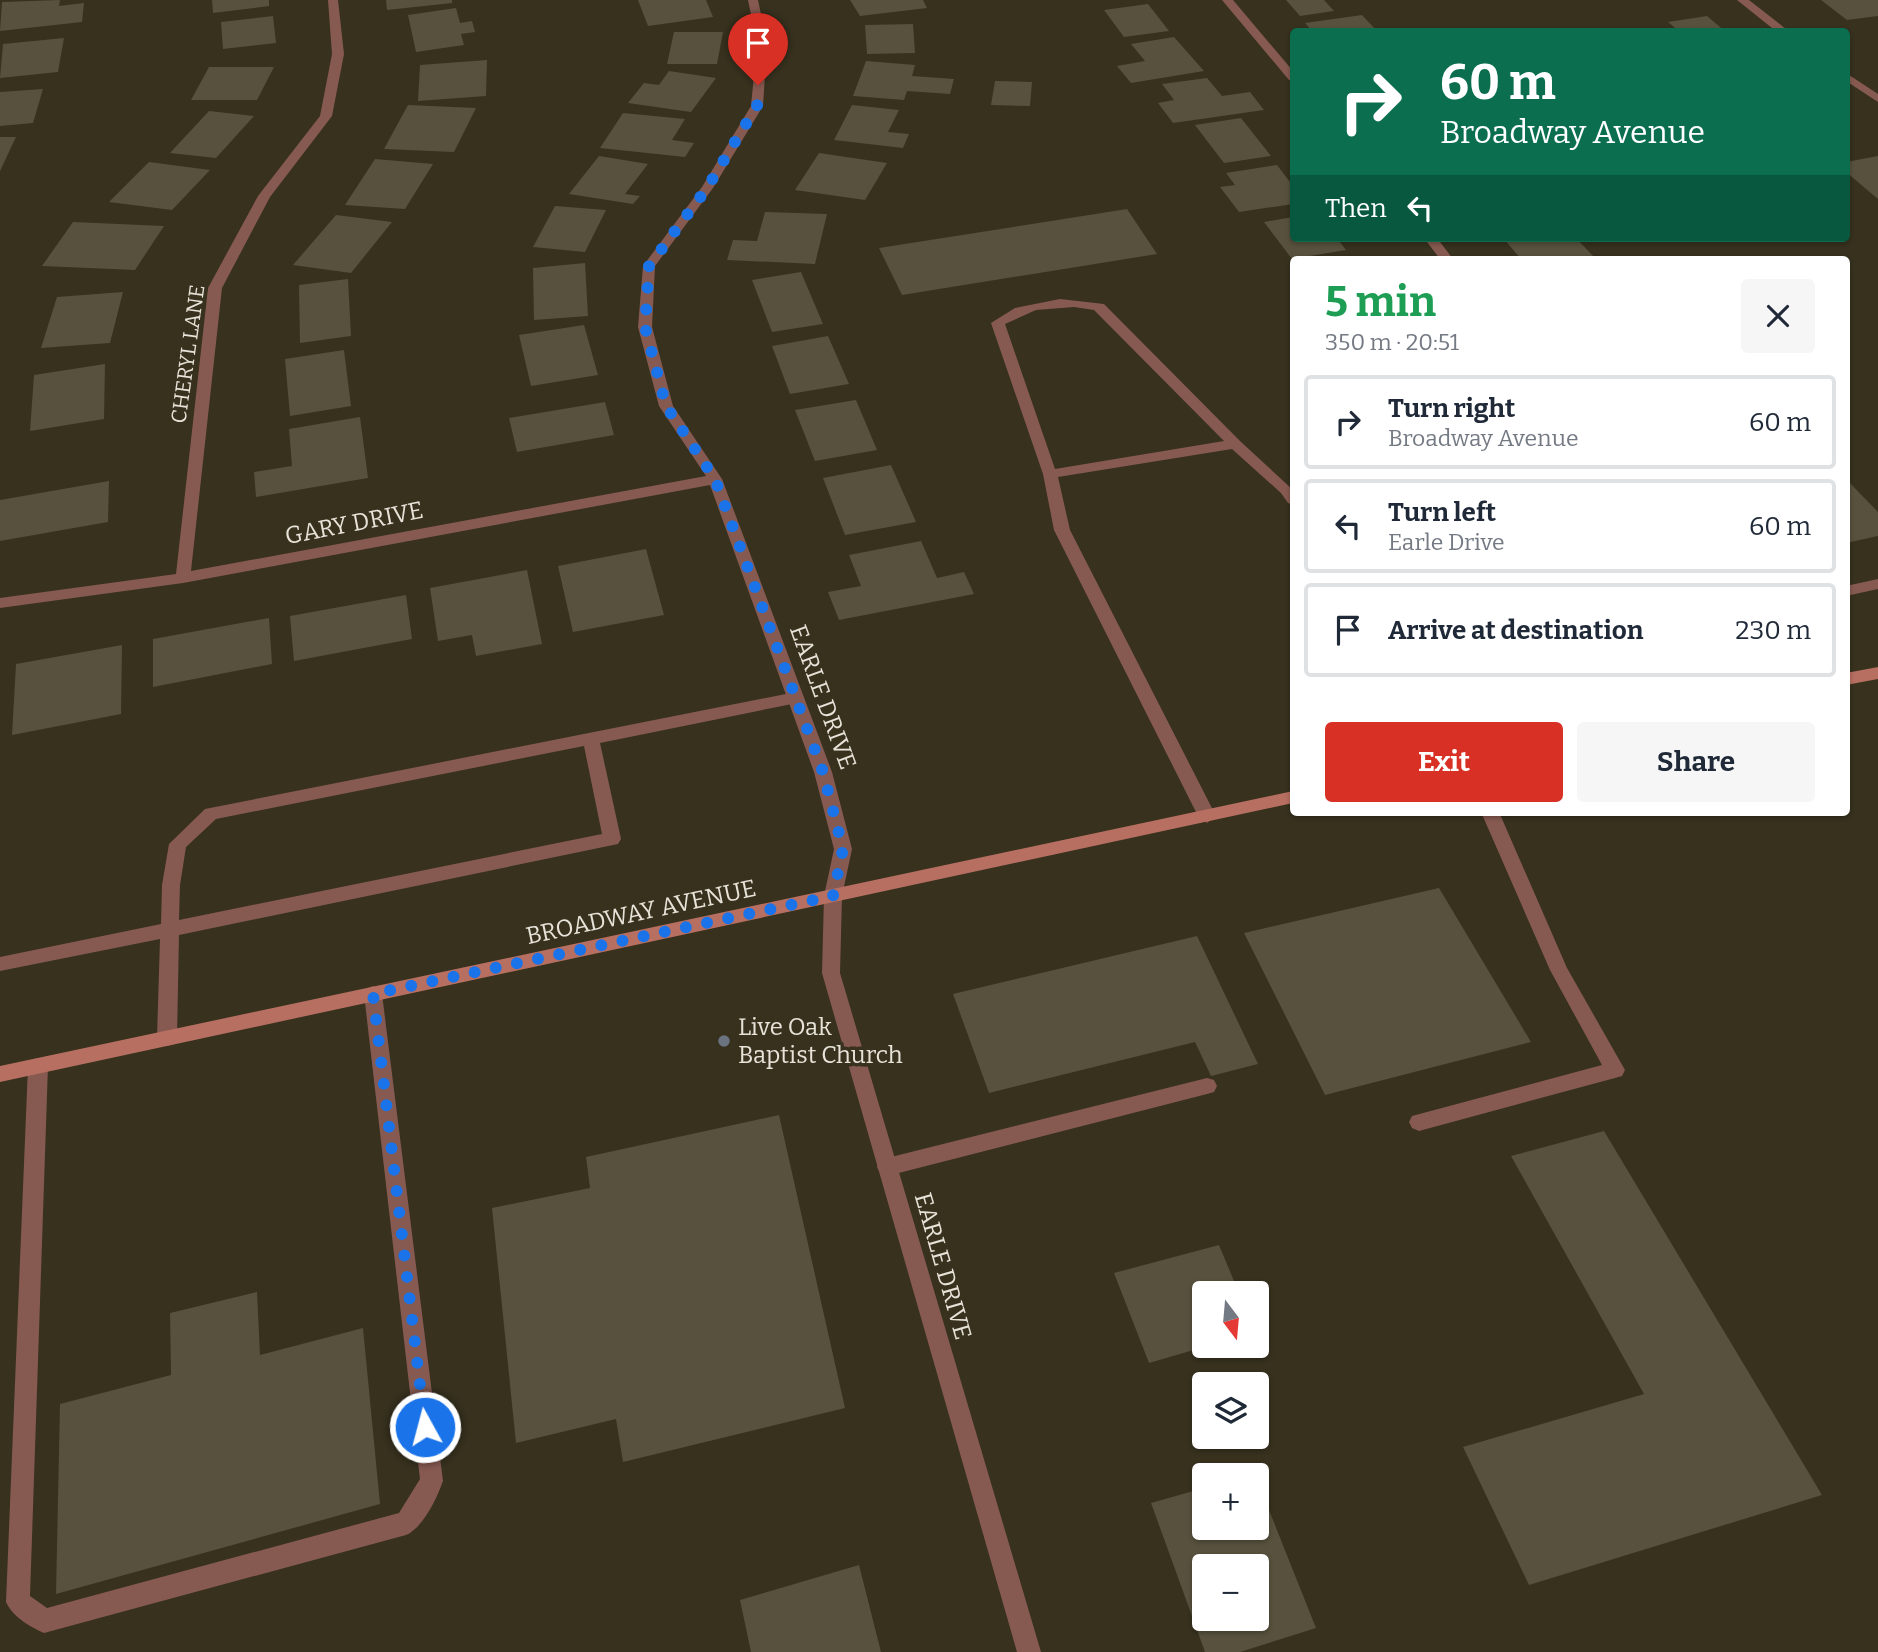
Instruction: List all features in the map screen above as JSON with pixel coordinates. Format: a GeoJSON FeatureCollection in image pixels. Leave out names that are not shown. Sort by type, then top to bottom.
{"type":"FeatureCollection","features":[{"type":"Feature","properties":{"kind":"main road"},"geometry":{"type":"LineString","coordinates":[[1850,679],[1878,673]]}},
{"type":"Feature","properties":{"kind":"main road","name":"BROADWAY AVENUE"},"geometry":{"type":"LineString","coordinates":[[0,1074],[1290,798]]}},
{"type":"Feature","properties":{"kind":"street","name":"CHERYL LANE"},"geometry":{"type":"LineString","coordinates":[[183,578],[215,288],[264,196],[326,116],[338,54],[333,0]]}},
{"type":"Feature","properties":{"kind":"street","name":"EARLE DRIVE"},"geometry":{"type":"LineString","coordinates":[[753,0],[762,43],[757,106],[707,188],[649,266],[645,327],[666,406],[715,479],[823,772],[843,849],[833,896],[831,973],[1028,1652]]}},
{"type":"Feature","properties":{"kind":"street"},"geometry":{"type":"LineString","coordinates":[[1227,0],[1290,74]]}},
{"type":"Feature","properties":{"kind":"street"},"geometry":{"type":"LineString","coordinates":[[1742,0],[1780,28]]}},
{"type":"Feature","properties":{"kind":"street"},"geometry":{"type":"LineString","coordinates":[[1850,79],[1878,99]]}},
{"type":"Feature","properties":{"kind":"street"},"geometry":{"type":"LineString","coordinates":[[1433,242],[1445,256]]}},
{"type":"Feature","properties":{"kind":"street"},"geometry":{"type":"LineString","coordinates":[[1207,816],[1062,530],[1049,474],[998,323],[1013,312],[1081,301],[1099,307],[1290,496]]}},
{"type":"Feature","properties":{"kind":"street"},"geometry":{"type":"LineString","coordinates":[[1049,474],[1235,444]]}},
{"type":"Feature","properties":{"kind":"street","name":"GARY DRIVE"},"geometry":{"type":"LineString","coordinates":[[0,603],[183,578],[715,479]]}},
{"type":"Feature","properties":{"kind":"street"},"geometry":{"type":"LineString","coordinates":[[1850,590],[1878,584]]}},
{"type":"Feature","properties":{"kind":"street"},"geometry":{"type":"LineString","coordinates":[[167,1038],[169,929],[178,844],[211,814],[796,698]]}},
{"type":"Feature","properties":{"kind":"street"},"geometry":{"type":"LineString","coordinates":[[0,964],[612,839],[591,738]]}},
{"type":"Feature","properties":{"kind":"street"},"geometry":{"type":"LineString","coordinates":[[1419,1122],[1615,1070],[1559,970],[1492,816]]}},
{"type":"Feature","properties":{"kind":"street"},"geometry":{"type":"LineString","coordinates":[[38,1066],[18,1601],[44,1621],[405,1523],[432,1481],[373,994]]}},
{"type":"Feature","properties":{"kind":"street"},"geometry":{"type":"LineString","coordinates":[[887,1167],[1207,1086]]}},
{"type":"Feature","properties":{"kind":"building"},"geometry":{"type":"Polygon","coordinates":[[[60,0],[59,6],[84,3],[82,22],[0,31],[2,2],[60,0]]]}},
{"type":"Feature","properties":{"kind":"building"},"geometry":{"type":"Polygon","coordinates":[[[212,0],[269,0],[269,6],[213,13],[212,0]]]}},
{"type":"Feature","properties":{"kind":"building"},"geometry":{"type":"Polygon","coordinates":[[[386,0],[452,0],[452,3],[387,10],[386,0]]]}},
{"type":"Feature","properties":{"kind":"building"},"geometry":{"type":"Polygon","coordinates":[[[638,0],[706,0],[713,17],[648,26],[638,0]]]}},
{"type":"Feature","properties":{"kind":"building"},"geometry":{"type":"Polygon","coordinates":[[[850,0],[923,0],[927,8],[860,16],[850,0]]]}},
{"type":"Feature","properties":{"kind":"building"},"geometry":{"type":"Polygon","coordinates":[[[1286,0],[1324,0],[1334,11],[1300,16],[1286,0]]]}},
{"type":"Feature","properties":{"kind":"building"},"geometry":{"type":"Polygon","coordinates":[[[1821,0],[1878,0],[1878,16],[1847,20],[1821,0]]]}},
{"type":"Feature","properties":{"kind":"building"},"geometry":{"type":"Polygon","coordinates":[[[1148,4],[1169,31],[1124,37],[1104,10],[1148,4]]]}},
{"type":"Feature","properties":{"kind":"building"},"geometry":{"type":"Polygon","coordinates":[[[456,8],[460,23],[472,21],[475,32],[461,34],[464,45],[416,52],[408,15],[456,8]]]}},
{"type":"Feature","properties":{"kind":"building"},"geometry":{"type":"Polygon","coordinates":[[[1362,15],[1374,28],[1309,28],[1305,23],[1362,15]]]}},
{"type":"Feature","properties":{"kind":"building"},"geometry":{"type":"Polygon","coordinates":[[[273,16],[276,43],[223,49],[221,22],[273,16]]]}},
{"type":"Feature","properties":{"kind":"building"},"geometry":{"type":"Polygon","coordinates":[[[1707,16],[1721,28],[1675,28],[1668,22],[1707,16]]]}},
{"type":"Feature","properties":{"kind":"building"},"geometry":{"type":"Polygon","coordinates":[[[913,24],[915,53],[867,54],[865,25],[913,24]]]}},
{"type":"Feature","properties":{"kind":"building"},"geometry":{"type":"Polygon","coordinates":[[[674,32],[723,32],[717,64],[667,64],[674,32]]]}},
{"type":"Feature","properties":{"kind":"building"},"geometry":{"type":"Polygon","coordinates":[[[1174,37],[1204,71],[1131,83],[1117,66],[1145,61],[1131,44],[1174,37]]]}},
{"type":"Feature","properties":{"kind":"building"},"geometry":{"type":"Polygon","coordinates":[[[64,38],[58,72],[0,78],[3,44],[64,38]]]}},
{"type":"Feature","properties":{"kind":"building"},"geometry":{"type":"Polygon","coordinates":[[[487,60],[486,96],[418,101],[420,65],[487,60]]]}},
{"type":"Feature","properties":{"kind":"building"},"geometry":{"type":"Polygon","coordinates":[[[866,61],[915,65],[912,76],[954,79],[950,94],[907,91],[904,100],[853,96],[866,61]]]}},
{"type":"Feature","properties":{"kind":"building"},"geometry":{"type":"Polygon","coordinates":[[[209,67],[274,67],[257,100],[191,100],[209,67]]]}},
{"type":"Feature","properties":{"kind":"building"},"geometry":{"type":"Polygon","coordinates":[[[669,71],[716,78],[691,112],[628,103],[644,83],[659,85],[669,71]]]}},
{"type":"Feature","properties":{"kind":"building"},"geometry":{"type":"Polygon","coordinates":[[[1207,78],[1222,96],[1250,92],[1264,110],[1173,123],[1158,103],[1174,100],[1162,84],[1207,78]]]}},
{"type":"Feature","properties":{"kind":"building"},"geometry":{"type":"Polygon","coordinates":[[[995,81],[1032,82],[1030,106],[991,105],[995,81]]]}},
{"type":"Feature","properties":{"kind":"building"},"geometry":{"type":"Polygon","coordinates":[[[43,89],[33,123],[0,126],[0,92],[43,89]]]}},
{"type":"Feature","properties":{"kind":"building"},"geometry":{"type":"Polygon","coordinates":[[[408,105],[476,108],[454,152],[384,149],[408,105]]]}},
{"type":"Feature","properties":{"kind":"building"},"geometry":{"type":"Polygon","coordinates":[[[852,105],[899,110],[888,132],[909,134],[903,148],[834,140],[852,105]]]}},
{"type":"Feature","properties":{"kind":"building"},"geometry":{"type":"Polygon","coordinates":[[[209,111],[254,116],[216,158],[170,153],[209,111]]]}},
{"type":"Feature","properties":{"kind":"building"},"geometry":{"type":"Polygon","coordinates":[[[623,113],[685,119],[672,140],[694,143],[685,157],[600,148],[623,113]]]}},
{"type":"Feature","properties":{"kind":"building"},"geometry":{"type":"Polygon","coordinates":[[[1241,118],[1271,156],[1224,163],[1195,125],[1241,118]]]}},
{"type":"Feature","properties":{"kind":"building"},"geometry":{"type":"Polygon","coordinates":[[[0,137],[16,137],[0,171],[0,137]]]}},
{"type":"Feature","properties":{"kind":"building"},"geometry":{"type":"Polygon","coordinates":[[[819,153],[887,163],[865,200],[795,190],[819,153]]]}},
{"type":"Feature","properties":{"kind":"building"},"geometry":{"type":"Polygon","coordinates":[[[599,156],[648,164],[625,194],[640,196],[633,204],[569,194],[599,156]]]}},
{"type":"Feature","properties":{"kind":"building"},"geometry":{"type":"Polygon","coordinates":[[[1878,156],[1878,199],[1850,175],[1850,161],[1878,156]]]}},
{"type":"Feature","properties":{"kind":"building"},"geometry":{"type":"Polygon","coordinates":[[[375,159],[433,164],[405,209],[345,205],[375,159]]]}},
{"type":"Feature","properties":{"kind":"building"},"geometry":{"type":"Polygon","coordinates":[[[149,162],[210,170],[172,210],[109,202],[149,162]]]}},
{"type":"Feature","properties":{"kind":"building"},"geometry":{"type":"Polygon","coordinates":[[[1277,165],[1290,182],[1290,204],[1239,212],[1220,187],[1235,185],[1226,173],[1277,165]]]}},
{"type":"Feature","properties":{"kind":"building"},"geometry":{"type":"Polygon","coordinates":[[[555,206],[606,210],[585,252],[533,247],[555,206]]]}},
{"type":"Feature","properties":{"kind":"building"},"geometry":{"type":"Polygon","coordinates":[[[1127,209],[1157,254],[902,295],[879,248],[1127,209]]]}},
{"type":"Feature","properties":{"kind":"building"},"geometry":{"type":"Polygon","coordinates":[[[765,212],[827,214],[815,264],[727,260],[733,240],[757,241],[765,212]]]}},
{"type":"Feature","properties":{"kind":"building"},"geometry":{"type":"Polygon","coordinates":[[[336,215],[392,222],[351,273],[293,265],[336,215]]]}},
{"type":"Feature","properties":{"kind":"building"},"geometry":{"type":"Polygon","coordinates":[[[1290,218],[1290,242],[1340,242],[1346,250],[1290,256],[1264,222],[1290,218]]]}},
{"type":"Feature","properties":{"kind":"building"},"geometry":{"type":"Polygon","coordinates":[[[73,222],[164,226],[135,270],[42,266],[73,222]]]}},
{"type":"Feature","properties":{"kind":"building"},"geometry":{"type":"Polygon","coordinates":[[[1507,242],[1580,242],[1593,256],[1518,256],[1507,242]]]}},
{"type":"Feature","properties":{"kind":"building"},"geometry":{"type":"Polygon","coordinates":[[[585,263],[588,316],[534,320],[533,268],[585,263]]]}},
{"type":"Feature","properties":{"kind":"building"},"geometry":{"type":"Polygon","coordinates":[[[801,272],[823,324],[772,332],[752,280],[801,272]]]}},
{"type":"Feature","properties":{"kind":"building"},"geometry":{"type":"Polygon","coordinates":[[[348,279],[351,336],[300,343],[299,285],[348,279]]]}},
{"type":"Feature","properties":{"kind":"building"},"geometry":{"type":"Polygon","coordinates":[[[123,292],[110,343],[41,348],[57,297],[123,292]]]}},
{"type":"Feature","properties":{"kind":"building"},"geometry":{"type":"Polygon","coordinates":[[[584,325],[598,375],[531,386],[519,335],[584,325]]]}},
{"type":"Feature","properties":{"kind":"building"},"geometry":{"type":"Polygon","coordinates":[[[828,336],[849,384],[790,394],[772,346],[828,336]]]}},
{"type":"Feature","properties":{"kind":"building"},"geometry":{"type":"Polygon","coordinates":[[[344,350],[351,406],[290,416],[285,359],[344,350]]]}},
{"type":"Feature","properties":{"kind":"building"},"geometry":{"type":"Polygon","coordinates":[[[105,364],[104,419],[30,431],[34,375],[105,364]]]}},
{"type":"Feature","properties":{"kind":"building"},"geometry":{"type":"Polygon","coordinates":[[[856,400],[877,450],[815,461],[795,410],[856,400]]]}},
{"type":"Feature","properties":{"kind":"building"},"geometry":{"type":"Polygon","coordinates":[[[605,402],[614,435],[517,452],[509,418],[605,402]]]}},
{"type":"Feature","properties":{"kind":"building"},"geometry":{"type":"Polygon","coordinates":[[[360,417],[368,478],[256,497],[254,472],[292,466],[289,429],[360,417]]]}},
{"type":"Feature","properties":{"kind":"building"},"geometry":{"type":"Polygon","coordinates":[[[891,465],[916,522],[845,535],[823,478],[891,465]]]}},
{"type":"Feature","properties":{"kind":"building"},"geometry":{"type":"Polygon","coordinates":[[[109,481],[108,522],[0,541],[0,500],[109,481]]]}},
{"type":"Feature","properties":{"kind":"building"},"geometry":{"type":"Polygon","coordinates":[[[1850,483],[1878,512],[1878,536],[1850,542],[1850,483]]]}},
{"type":"Feature","properties":{"kind":"building"},"geometry":{"type":"Polygon","coordinates":[[[921,541],[937,578],[964,572],[974,594],[839,620],[828,592],[861,586],[849,555],[921,541]]]}},
{"type":"Feature","properties":{"kind":"building"},"geometry":{"type":"Polygon","coordinates":[[[646,549],[664,615],[573,632],[558,566],[646,549]]]}},
{"type":"Feature","properties":{"kind":"building"},"geometry":{"type":"Polygon","coordinates":[[[527,570],[542,644],[476,656],[472,635],[438,641],[430,588],[527,570]]]}},
{"type":"Feature","properties":{"kind":"building"},"geometry":{"type":"Polygon","coordinates":[[[406,595],[412,639],[294,661],[290,616],[406,595]]]}},
{"type":"Feature","properties":{"kind":"building"},"geometry":{"type":"Polygon","coordinates":[[[269,618],[272,664],[153,687],[153,639],[269,618]]]}},
{"type":"Feature","properties":{"kind":"building"},"geometry":{"type":"Polygon","coordinates":[[[122,645],[121,714],[12,735],[16,664],[122,645]]]}},
{"type":"Feature","properties":{"kind":"building"},"geometry":{"type":"Polygon","coordinates":[[[1439,888],[1531,1042],[1325,1095],[1244,933],[1439,888]]]}},
{"type":"Feature","properties":{"kind":"building"},"geometry":{"type":"Polygon","coordinates":[[[1197,936],[1258,1064],[1211,1076],[1195,1042],[989,1093],[953,994],[1197,936]]]}},
{"type":"Feature","properties":{"kind":"building"},"geometry":{"type":"Polygon","coordinates":[[[779,1115],[845,1408],[623,1462],[616,1419],[516,1443],[492,1208],[590,1188],[586,1157],[779,1115]]]}},
{"type":"Feature","properties":{"kind":"building"},"geometry":{"type":"Polygon","coordinates":[[[1604,1131],[1822,1495],[1529,1585],[1463,1447],[1644,1394],[1511,1156],[1604,1131]]]}},
{"type":"Feature","properties":{"kind":"building"},"geometry":{"type":"Polygon","coordinates":[[[1219,1245],[1234,1281],[1192,1281],[1192,1350],[1149,1363],[1114,1273],[1219,1245]]]}},
{"type":"Feature","properties":{"kind":"building"},"geometry":{"type":"Polygon","coordinates":[[[257,1292],[260,1355],[363,1328],[380,1504],[56,1594],[60,1404],[171,1375],[170,1313],[257,1292]]]}},
{"type":"Feature","properties":{"kind":"building"},"geometry":{"type":"Polygon","coordinates":[[[1192,1491],[1192,1540],[1269,1540],[1269,1510],[1316,1628],[1240,1652],[1205,1652],[1197,1631],[1269,1631],[1269,1554],[1192,1554],[1192,1616],[1151,1503],[1192,1491]]]}},
{"type":"Feature","properties":{"kind":"building"},"geometry":{"type":"Polygon","coordinates":[[[859,1565],[881,1652],[751,1652],[740,1600],[859,1565]]]}},
{"type":"Feature","properties":{"kind":"place","name":"Live Oak Baptist Church"},"geometry":{"type":"Point","coordinates":[724,1041]}},
{"type":"Feature","properties":{"kind":"route"},"geometry":{"type":"LineString","coordinates":[[425,1427],[373,994],[833,896],[843,849],[823,772],[715,479],[666,406],[645,327],[649,266],[707,188],[757,106],[758,85]]}}]}
